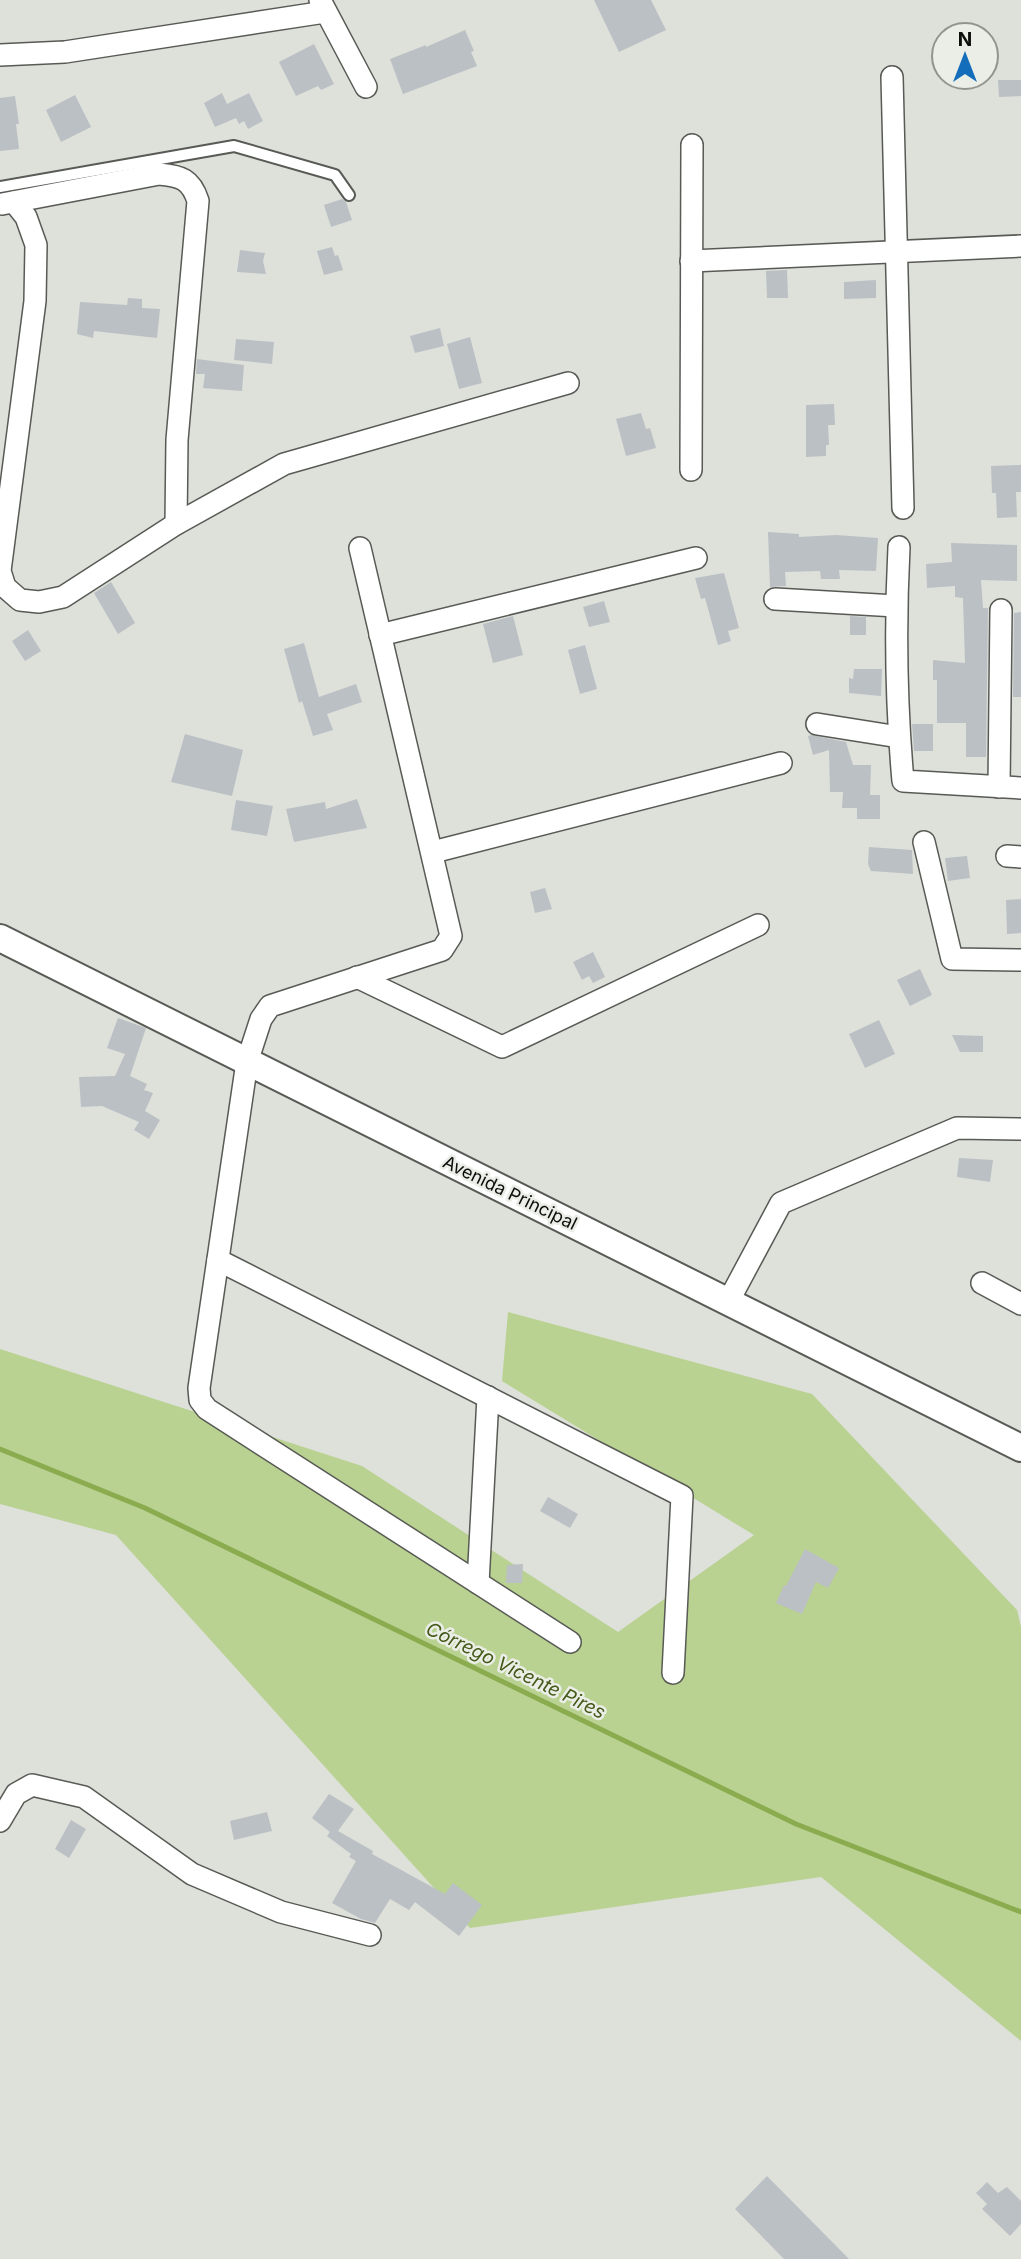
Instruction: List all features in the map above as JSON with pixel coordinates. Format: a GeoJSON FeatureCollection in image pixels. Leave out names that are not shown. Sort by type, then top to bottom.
{"type":"FeatureCollection","features":[{"type":"Feature","properties":{"kind":"street"},"geometry":{"type":"LineString","coordinates":[[0,55],[65,52],[323,6],[366,87]]}},
{"type":"Feature","properties":{"kind":"street"},"geometry":{"type":"LineString","coordinates":[[892,77],[903,509]]}},
{"type":"Feature","properties":{"kind":"street"},"geometry":{"type":"LineString","coordinates":[[691,470],[692,145]]}},
{"type":"Feature","properties":{"kind":"street"},"geometry":{"type":"LineString","coordinates":[[5,198],[159,174],[177,176],[193,186],[198,201],[177,440],[176,524]]}},
{"type":"Feature","properties":{"kind":"street"},"geometry":{"type":"LineString","coordinates":[[5,198],[26,217],[36,245],[35,301],[0,571],[5,587],[20,600],[39,602],[63,597],[176,524],[284,464],[568,383]]}},
{"type":"Feature","properties":{"kind":"street"},"geometry":{"type":"LineString","coordinates":[[691,261],[1021,246]]}},
{"type":"Feature","properties":{"kind":"street"},"geometry":{"type":"LineString","coordinates":[[899,547],[896,606],[899,737],[903,781],[1021,788]]}},
{"type":"Feature","properties":{"kind":"street"},"geometry":{"type":"LineString","coordinates":[[359,548],[451,936],[442,950],[270,1006],[261,1019],[247,1062],[199,1388],[200,1400],[207,1409],[570,1642]]}},
{"type":"Feature","properties":{"kind":"street"},"geometry":{"type":"LineString","coordinates":[[380,635],[696,558]]}},
{"type":"Feature","properties":{"kind":"street"},"geometry":{"type":"LineString","coordinates":[[775,599],[896,606]]}},
{"type":"Feature","properties":{"kind":"street"},"geometry":{"type":"LineString","coordinates":[[999,787],[1001,610]]}},
{"type":"Feature","properties":{"kind":"street"},"geometry":{"type":"LineString","coordinates":[[817,724],[899,737]]}},
{"type":"Feature","properties":{"kind":"street"},"geometry":{"type":"LineString","coordinates":[[433,852],[780,763]]}},
{"type":"Feature","properties":{"kind":"street"},"geometry":{"type":"LineString","coordinates":[[924,842],[952,959],[1021,960]]}},
{"type":"Feature","properties":{"kind":"street"},"geometry":{"type":"LineString","coordinates":[[357,977],[502,1047],[758,925]]}},
{"type":"Feature","properties":{"kind":"street","name":"Avenida Principal"},"geometry":{"type":"LineString","coordinates":[[0,938],[1021,1448]]}},
{"type":"Feature","properties":{"kind":"street"},"geometry":{"type":"LineString","coordinates":[[728,1302],[780,1203],[957,1128],[1021,1129]]}},
{"type":"Feature","properties":{"kind":"street"},"geometry":{"type":"LineString","coordinates":[[218,1260],[682,1496],[673,1673]]}},
{"type":"Feature","properties":{"kind":"street"},"geometry":{"type":"LineString","coordinates":[[982,1283],[1021,1304]]}},
{"type":"Feature","properties":{"kind":"street"},"geometry":{"type":"LineString","coordinates":[[478,1583],[488,1397]]}},
{"type":"Feature","properties":{"kind":"street"},"geometry":{"type":"LineString","coordinates":[[0,1821],[16,1794],[32,1785],[84,1797],[192,1874],[281,1912],[370,1935]]}},
{"type":"Feature","properties":{"kind":"lane"},"geometry":{"type":"LineString","coordinates":[[5,198],[234,146],[335,175],[349,195]]}},
{"type":"Feature","properties":{"kind":"green space"},"geometry":{"type":"Polygon","coordinates":[[[508,1312],[812,1394],[1017,1610],[1021,1627],[1021,2041],[821,1877],[470,1928],[116,1535],[0,1504],[0,1349],[362,1466],[618,1632],[754,1535],[502,1381],[508,1312]]]}},
{"type":"Feature","properties":{"kind":"building"},"geometry":{"type":"Polygon","coordinates":[[[594,0],[651,0],[666,30],[619,52],[594,0]]]}},
{"type":"Feature","properties":{"kind":"building"},"geometry":{"type":"Polygon","coordinates":[[[465,30],[477,66],[403,94],[390,59],[465,30]]]}},
{"type":"Feature","properties":{"kind":"building"},"geometry":{"type":"Polygon","coordinates":[[[314,44],[334,84],[321,90],[318,86],[296,96],[279,62],[314,44]]]}},
{"type":"Feature","properties":{"kind":"building"},"geometry":{"type":"Polygon","coordinates":[[[1000,80],[1021,80],[1021,96],[999,97],[1000,80]]]}},
{"type":"Feature","properties":{"kind":"building"},"geometry":{"type":"Polygon","coordinates":[[[222,93],[227,104],[249,93],[263,121],[248,129],[244,121],[239,124],[236,118],[215,127],[204,103],[222,93]]]}},
{"type":"Feature","properties":{"kind":"building"},"geometry":{"type":"Polygon","coordinates":[[[75,95],[91,127],[61,142],[46,110],[75,95]]]}},
{"type":"Feature","properties":{"kind":"building"},"geometry":{"type":"Polygon","coordinates":[[[15,96],[19,149],[0,151],[0,98],[15,96]]]}},
{"type":"Feature","properties":{"kind":"building"},"geometry":{"type":"Polygon","coordinates":[[[342,199],[346,202],[352,220],[331,227],[324,205],[342,199]]]}},
{"type":"Feature","properties":{"kind":"building"},"geometry":{"type":"Polygon","coordinates":[[[332,247],[343,270],[324,275],[317,251],[332,247]]]}},
{"type":"Feature","properties":{"kind":"building"},"geometry":{"type":"Polygon","coordinates":[[[240,250],[265,253],[263,261],[266,274],[237,272],[240,250]]]}},
{"type":"Feature","properties":{"kind":"building"},"geometry":{"type":"Polygon","coordinates":[[[787,270],[788,298],[767,298],[766,271],[787,270]]]}},
{"type":"Feature","properties":{"kind":"building"},"geometry":{"type":"Polygon","coordinates":[[[876,280],[876,298],[844,299],[844,282],[876,280]]]}},
{"type":"Feature","properties":{"kind":"building"},"geometry":{"type":"Polygon","coordinates":[[[128,298],[142,299],[142,308],[160,309],[157,338],[94,331],[93,338],[77,334],[80,302],[127,305],[128,298]]]}},
{"type":"Feature","properties":{"kind":"building"},"geometry":{"type":"Polygon","coordinates":[[[440,328],[444,346],[415,353],[410,336],[440,328]]]}},
{"type":"Feature","properties":{"kind":"building"},"geometry":{"type":"Polygon","coordinates":[[[470,337],[482,383],[459,389],[447,344],[470,337]]]}},
{"type":"Feature","properties":{"kind":"building"},"geometry":{"type":"Polygon","coordinates":[[[236,339],[274,342],[272,364],[234,360],[236,339]]]}},
{"type":"Feature","properties":{"kind":"building"},"geometry":{"type":"Polygon","coordinates":[[[197,359],[244,365],[242,391],[203,388],[205,374],[196,374],[197,359]]]}},
{"type":"Feature","properties":{"kind":"building"},"geometry":{"type":"Polygon","coordinates":[[[834,404],[835,425],[828,425],[829,445],[826,445],[826,456],[806,457],[806,405],[834,404]]]}},
{"type":"Feature","properties":{"kind":"building"},"geometry":{"type":"Polygon","coordinates":[[[641,413],[646,429],[650,428],[656,448],[626,456],[616,419],[641,413]]]}},
{"type":"Feature","properties":{"kind":"building"},"geometry":{"type":"Polygon","coordinates":[[[1021,465],[1021,492],[1016,492],[1017,517],[997,518],[996,493],[992,493],[991,466],[1021,465]]]}},
{"type":"Feature","properties":{"kind":"building"},"geometry":{"type":"Polygon","coordinates":[[[768,532],[799,534],[799,537],[836,535],[878,538],[876,571],[839,570],[840,579],[821,579],[820,571],[785,572],[786,586],[770,587],[768,532]]]}},
{"type":"Feature","properties":{"kind":"building"},"geometry":{"type":"Polygon","coordinates":[[[951,543],[1017,545],[1017,581],[981,580],[983,608],[988,608],[986,757],[966,757],[966,723],[937,723],[937,680],[933,680],[933,660],[965,663],[963,598],[955,597],[955,586],[927,588],[926,564],[952,562],[951,543]]]}},
{"type":"Feature","properties":{"kind":"building"},"geometry":{"type":"Polygon","coordinates":[[[724,573],[739,628],[728,631],[731,641],[718,645],[705,598],[701,599],[695,578],[724,573]]]}},
{"type":"Feature","properties":{"kind":"building"},"geometry":{"type":"Polygon","coordinates":[[[111,582],[135,623],[118,634],[94,593],[111,582]]]}},
{"type":"Feature","properties":{"kind":"building"},"geometry":{"type":"Polygon","coordinates":[[[604,601],[610,622],[589,627],[583,607],[604,601]]]}},
{"type":"Feature","properties":{"kind":"building"},"geometry":{"type":"Polygon","coordinates":[[[1021,612],[1021,697],[1013,697],[1014,613],[1021,612]]]}},
{"type":"Feature","properties":{"kind":"building"},"geometry":{"type":"Polygon","coordinates":[[[513,616],[523,655],[493,663],[483,624],[513,616]]]}},
{"type":"Feature","properties":{"kind":"building"},"geometry":{"type":"Polygon","coordinates":[[[850,616],[866,617],[866,635],[850,635],[850,616]]]}},
{"type":"Feature","properties":{"kind":"building"},"geometry":{"type":"Polygon","coordinates":[[[28,630],[41,651],[25,661],[12,641],[28,630]]]}},
{"type":"Feature","properties":{"kind":"building"},"geometry":{"type":"Polygon","coordinates":[[[304,643],[319,697],[356,684],[362,702],[327,714],[333,730],[313,736],[302,701],[299,703],[284,649],[304,643]]]}},
{"type":"Feature","properties":{"kind":"building"},"geometry":{"type":"Polygon","coordinates":[[[585,645],[597,689],[580,694],[568,650],[585,645]]]}},
{"type":"Feature","properties":{"kind":"building"},"geometry":{"type":"Polygon","coordinates":[[[854,669],[882,669],[881,696],[849,693],[849,678],[853,679],[854,669]]]}},
{"type":"Feature","properties":{"kind":"building"},"geometry":{"type":"Polygon","coordinates":[[[912,724],[933,724],[933,751],[914,751],[912,724]]]}},
{"type":"Feature","properties":{"kind":"building"},"geometry":{"type":"Polygon","coordinates":[[[185,734],[243,750],[232,796],[171,782],[185,734]]]}},
{"type":"Feature","properties":{"kind":"building"},"geometry":{"type":"Polygon","coordinates":[[[808,736],[846,742],[853,765],[871,765],[870,795],[880,795],[880,819],[857,819],[857,808],[842,808],[843,792],[830,792],[829,750],[813,755],[808,736]]]}},
{"type":"Feature","properties":{"kind":"building"},"geometry":{"type":"Polygon","coordinates":[[[357,799],[367,828],[294,842],[286,809],[325,802],[326,809],[357,799]]]}},
{"type":"Feature","properties":{"kind":"building"},"geometry":{"type":"Polygon","coordinates":[[[236,800],[273,806],[267,836],[231,830],[236,800]]]}},
{"type":"Feature","properties":{"kind":"building"},"geometry":{"type":"Polygon","coordinates":[[[869,847],[912,850],[913,874],[871,871],[868,864],[869,847]]]}},
{"type":"Feature","properties":{"kind":"building"},"geometry":{"type":"Polygon","coordinates":[[[967,856],[970,878],[948,881],[945,858],[967,856]]]}},
{"type":"Feature","properties":{"kind":"building"},"geometry":{"type":"Polygon","coordinates":[[[545,888],[552,909],[535,913],[530,892],[545,888]]]}},
{"type":"Feature","properties":{"kind":"building"},"geometry":{"type":"Polygon","coordinates":[[[1021,899],[1021,933],[1007,934],[1006,900],[1021,899]]]}},
{"type":"Feature","properties":{"kind":"building"},"geometry":{"type":"Polygon","coordinates":[[[593,952],[605,977],[593,983],[589,976],[582,980],[573,962],[593,952]]]}},
{"type":"Feature","properties":{"kind":"building"},"geometry":{"type":"Polygon","coordinates":[[[920,969],[932,995],[910,1006],[897,980],[920,969]]]}},
{"type":"Feature","properties":{"kind":"building"},"geometry":{"type":"Polygon","coordinates":[[[118,1018],[146,1028],[130,1076],[147,1084],[144,1090],[153,1093],[145,1111],[160,1120],[149,1139],[134,1130],[139,1122],[102,1106],[81,1107],[79,1077],[115,1076],[125,1054],[107,1048],[118,1018]]]}},
{"type":"Feature","properties":{"kind":"building"},"geometry":{"type":"Polygon","coordinates":[[[879,1020],[895,1054],[865,1068],[849,1034],[879,1020]]]}},
{"type":"Feature","properties":{"kind":"building"},"geometry":{"type":"Polygon","coordinates":[[[952,1035],[983,1036],[983,1052],[960,1052],[952,1035]]]}},
{"type":"Feature","properties":{"kind":"building"},"geometry":{"type":"Polygon","coordinates":[[[959,1158],[993,1160],[990,1182],[957,1177],[959,1158]]]}},
{"type":"Feature","properties":{"kind":"building"},"geometry":{"type":"Polygon","coordinates":[[[548,1497],[578,1514],[570,1528],[540,1511],[548,1497]]]}},
{"type":"Feature","properties":{"kind":"building"},"geometry":{"type":"Polygon","coordinates":[[[805,1549],[839,1568],[828,1588],[816,1582],[802,1614],[776,1603],[805,1549]]]}},
{"type":"Feature","properties":{"kind":"building"},"geometry":{"type":"Polygon","coordinates":[[[523,1564],[522,1583],[506,1583],[507,1565],[523,1564]]]}},
{"type":"Feature","properties":{"kind":"building"},"geometry":{"type":"Polygon","coordinates":[[[329,1794],[354,1809],[338,1831],[373,1851],[372,1854],[445,1894],[453,1883],[482,1905],[459,1936],[415,1902],[409,1910],[390,1899],[375,1923],[361,1919],[332,1903],[356,1861],[327,1836],[330,1832],[312,1818],[329,1794]]]}},
{"type":"Feature","properties":{"kind":"building"},"geometry":{"type":"Polygon","coordinates":[[[267,1812],[272,1831],[234,1840],[230,1821],[267,1812]]]}},
{"type":"Feature","properties":{"kind":"building"},"geometry":{"type":"Polygon","coordinates":[[[71,1820],[86,1829],[69,1858],[55,1849],[71,1820]]]}},
{"type":"Feature","properties":{"kind":"building"},"geometry":{"type":"Polygon","coordinates":[[[767,2176],[849,2259],[784,2259],[735,2209],[767,2176]]]}},
{"type":"Feature","properties":{"kind":"building"},"geometry":{"type":"Polygon","coordinates":[[[987,2182],[998,2193],[1007,2187],[1021,2201],[1021,2224],[1010,2236],[982,2209],[987,2204],[976,2193],[987,2182]]]}},
{"type":"Feature","properties":{"kind":"waterway","name":"Córrego Vicente Pires"},"geometry":{"type":"LineString","coordinates":[[0,1449],[145,1508],[796,1824],[1021,1912]]}}]}
